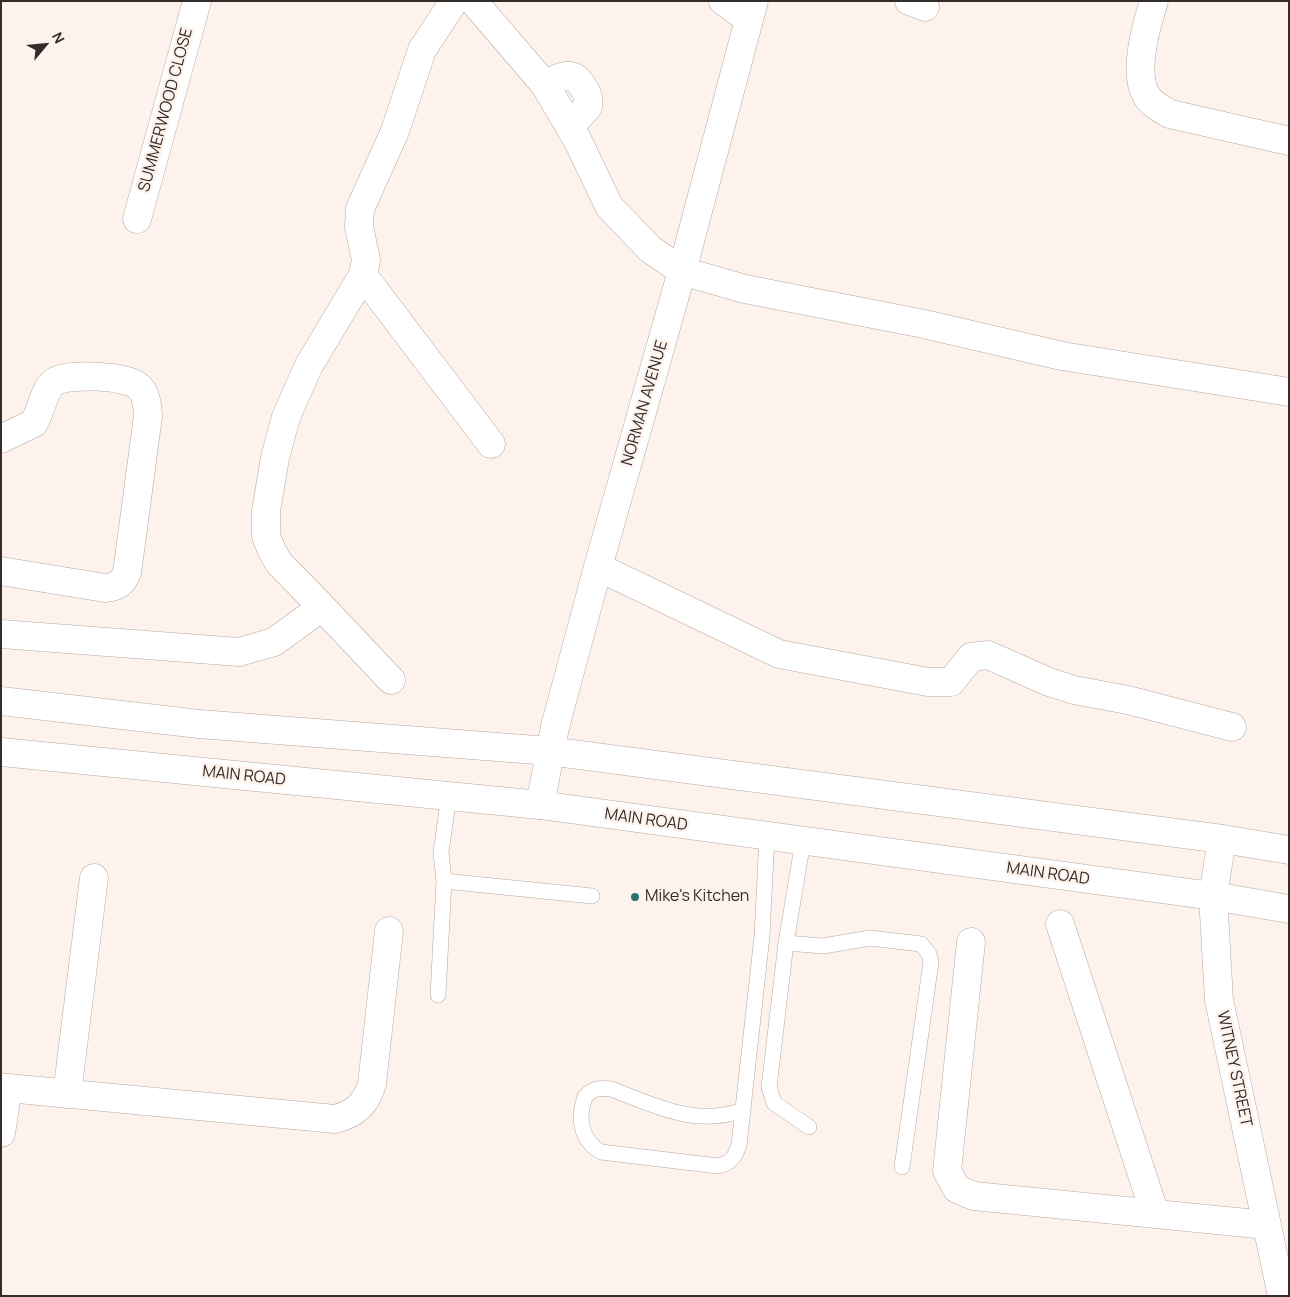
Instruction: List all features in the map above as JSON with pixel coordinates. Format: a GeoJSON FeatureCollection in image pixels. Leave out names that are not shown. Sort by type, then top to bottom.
{"type":"FeatureCollection","features":[{"type":"Feature","properties":{"kind":"street","name":"SUMMERWOOD CLOSE"},"geometry":{"type":"LineString","coordinates":[[137,220],[197,1]]}},
{"type":"Feature","properties":{"kind":"street"},"geometry":{"type":"LineString","coordinates":[[391,680],[279,563],[266,536],[266,511],[275,458],[286,417],[308,367],[363,275],[366,260],[359,227],[360,210],[395,131],[422,50],[454,1]]}},
{"type":"Feature","properties":{"kind":"street"},"geometry":{"type":"LineString","coordinates":[[473,1],[545,85],[570,126],[609,206],[650,249],[682,271],[745,289],[924,324],[1062,356],[1289,392]]}},
{"type":"Feature","properties":{"kind":"street"},"geometry":{"type":"LineString","coordinates":[[723,1],[751,10]]}},
{"type":"Feature","properties":{"kind":"street"},"geometry":{"type":"LineString","coordinates":[[1154,1],[1139,75],[1146,96],[1156,106],[1170,114],[1289,141]]}},
{"type":"Feature","properties":{"kind":"street","name":"NORMAN AVENUE"},"geometry":{"type":"LineString","coordinates":[[540,805],[549,751],[598,567],[682,271],[751,10]]}},
{"type":"Feature","properties":{"kind":"street"},"geometry":{"type":"LineString","coordinates":[[363,275],[491,444]]}},
{"type":"Feature","properties":{"kind":"street"},"geometry":{"type":"LineString","coordinates":[[1,439],[34,424],[51,385],[64,378],[128,380],[140,388],[147,403],[147,425],[127,573],[124,579],[114,587],[105,588],[1,571]]}},
{"type":"Feature","properties":{"kind":"street"},"geometry":{"type":"LineString","coordinates":[[598,567],[779,654],[928,682],[951,682],[971,657],[988,655],[1065,687],[1128,700],[1232,728]]}},
{"type":"Feature","properties":{"kind":"street"},"geometry":{"type":"LineString","coordinates":[[1,634],[239,652],[274,642],[322,607]]}},
{"type":"Feature","properties":{"kind":"street"},"geometry":{"type":"LineString","coordinates":[[1,700],[199,724],[549,751],[1222,839],[1289,850]]}},
{"type":"Feature","properties":{"kind":"street","name":"MAIN ROAD"},"geometry":{"type":"LineString","coordinates":[[1,752],[540,805],[1213,896],[1289,909]]}},
{"type":"Feature","properties":{"kind":"street","name":"WITNEY STREET"},"geometry":{"type":"LineString","coordinates":[[1222,839],[1213,896],[1219,1000],[1267,1225],[1281,1253],[1282,1296]]}},
{"type":"Feature","properties":{"kind":"street"},"geometry":{"type":"LineString","coordinates":[[67,1094],[94,878]]}},
{"type":"Feature","properties":{"kind":"street"},"geometry":{"type":"LineString","coordinates":[[1060,924],[1155,1214]]}},
{"type":"Feature","properties":{"kind":"street"},"geometry":{"type":"LineString","coordinates":[[1,1133],[5,1088],[335,1119],[349,1115],[369,1096],[372,1084],[389,931]]}},
{"type":"Feature","properties":{"kind":"street"},"geometry":{"type":"LineString","coordinates":[[971,942],[947,1171],[956,1188],[974,1196],[1267,1225]]}},
{"type":"Feature","properties":{"kind":"lane"},"geometry":{"type":"LineString","coordinates":[[438,994],[444,881],[442,852],[450,796]]}},
{"type":"Feature","properties":{"kind":"lane"},"geometry":{"type":"LineString","coordinates":[[743,1110],[726,1116],[688,1116],[611,1089],[603,1088],[594,1089],[585,1097],[581,1121],[584,1137],[593,1147],[601,1152],[718,1166],[728,1163],[736,1156],[739,1145],[743,1110],[762,936],[767,836]]}},
{"type":"Feature","properties":{"kind":"lane"},"geometry":{"type":"LineString","coordinates":[[803,841],[786,943],[769,1087],[774,1103],[809,1127]]}},
{"type":"Feature","properties":{"kind":"lane"},"geometry":{"type":"LineString","coordinates":[[444,881],[592,896]]}},
{"type":"Feature","properties":{"kind":"lane"},"geometry":{"type":"LineString","coordinates":[[786,943],[824,946],[870,938],[921,944],[929,954],[932,962],[902,1167]]}},
{"type":"Feature","properties":{"kind":"place","name":"Mike's Kitchen"},"geometry":{"type":"Point","coordinates":[635,897]}}]}
